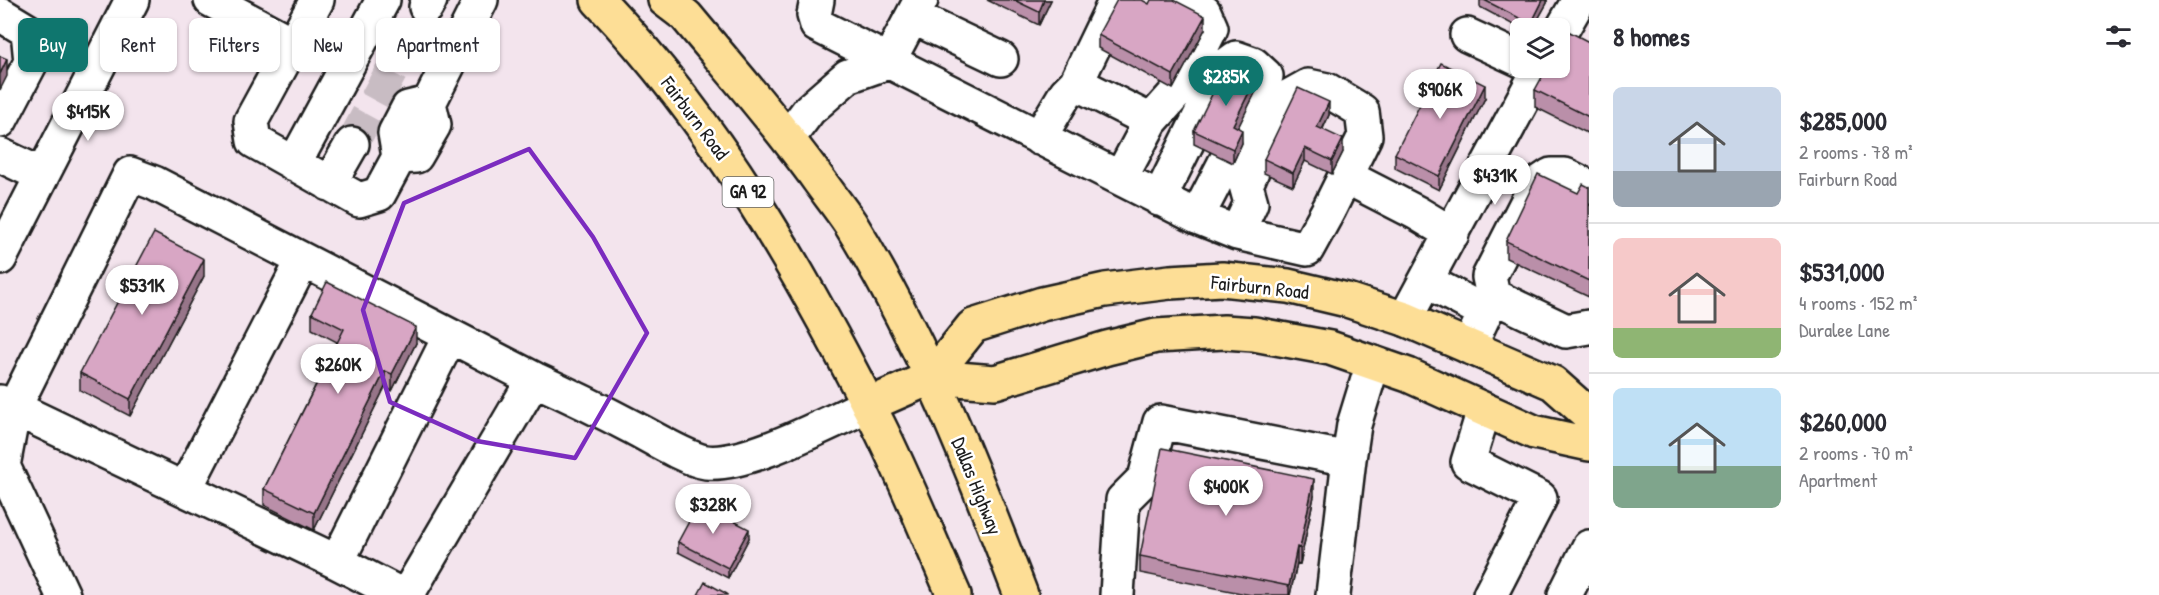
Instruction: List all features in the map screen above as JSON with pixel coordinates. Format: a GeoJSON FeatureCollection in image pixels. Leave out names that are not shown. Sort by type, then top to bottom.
{"type":"FeatureCollection","features":[{"type":"Feature","properties":{"kind":"main road","name":"Fairburn Road"},"geometry":{"type":"LineString","coordinates":[[598,0],[634,37],[710,136],[752,197],[810,293],[868,405],[932,377],[973,327],[1042,304],[1105,290],[1222,279],[1288,286],[1347,300],[1405,319],[1553,383],[1589,415]]}},
{"type":"Feature","properties":{"kind":"main road"},"geometry":{"type":"LineString","coordinates":[[665,0],[686,16],[788,138],[849,221],[901,312],[932,377]]}},
{"type":"Feature","properties":{"kind":"main road","name":"Fairburn Road"},"geometry":{"type":"LineString","coordinates":[[932,377],[995,382],[1156,336],[1212,332],[1254,334],[1330,348],[1408,375],[1534,432],[1589,444]]}},
{"type":"Feature","properties":{"kind":"main road","name":"Dallas Highway"},"geometry":{"type":"LineString","coordinates":[[932,377],[983,497],[1021,595]]}},
{"type":"Feature","properties":{"kind":"main road","name":"GA 92"},"geometry":{"type":"LineString","coordinates":[[868,405],[954,595]]}},
{"type":"Feature","properties":{"kind":"street"},"geometry":{"type":"LineString","coordinates":[[0,258],[132,0]]}},
{"type":"Feature","properties":{"kind":"street"},"geometry":{"type":"LineString","coordinates":[[211,0],[292,43]]}},
{"type":"Feature","properties":{"kind":"street"},"geometry":{"type":"LineString","coordinates":[[307,18],[317,0]]}},
{"type":"Feature","properties":{"kind":"street"},"geometry":{"type":"LineString","coordinates":[[294,164],[383,0]]}},
{"type":"Feature","properties":{"kind":"street"},"geometry":{"type":"LineString","coordinates":[[292,46],[251,121],[254,141],[359,200],[379,194],[399,157],[416,156],[434,125],[429,103],[481,0]]}},
{"type":"Feature","properties":{"kind":"street"},"geometry":{"type":"LineString","coordinates":[[817,0],[814,15],[817,25],[888,62],[1121,177],[1197,218],[1237,232],[1306,249],[1365,136],[1362,111],[1327,90],[1308,86],[1290,96],[1272,123],[1246,185],[1251,203],[1237,232]]}},
{"type":"Feature","properties":{"kind":"street"},"geometry":{"type":"LineString","coordinates":[[1039,138],[1066,93],[1076,83],[1116,0]]}},
{"type":"Feature","properties":{"kind":"street"},"geometry":{"type":"LineString","coordinates":[[1121,177],[1150,121],[1176,93],[1211,28],[1204,12],[1182,0]]}},
{"type":"Feature","properties":{"kind":"street"},"geometry":{"type":"LineString","coordinates":[[788,138],[809,110],[848,76],[888,62],[917,9],[1001,59]]}},
{"type":"Feature","properties":{"kind":"street"},"geometry":{"type":"LineString","coordinates":[[0,14],[28,31],[31,62],[0,122]]}},
{"type":"Feature","properties":{"kind":"street"},"geometry":{"type":"LineString","coordinates":[[1467,35],[1510,55]]}},
{"type":"Feature","properties":{"kind":"street"},"geometry":{"type":"LineString","coordinates":[[1159,199],[1225,66],[1236,58],[1253,64],[1266,76],[1260,93],[1197,218]]}},
{"type":"Feature","properties":{"kind":"street"},"geometry":{"type":"LineString","coordinates":[[1405,319],[1452,234],[1528,78]]}},
{"type":"Feature","properties":{"kind":"street"},"geometry":{"type":"LineString","coordinates":[[1076,83],[1150,121]]}},
{"type":"Feature","properties":{"kind":"street"},"geometry":{"type":"LineString","coordinates":[[329,184],[352,144]]}},
{"type":"Feature","properties":{"kind":"street"},"geometry":{"type":"LineString","coordinates":[[0,155],[42,175]]}},
{"type":"Feature","properties":{"kind":"street"},"geometry":{"type":"LineString","coordinates":[[63,595],[2,469],[7,405],[130,174],[154,183],[534,379],[605,412],[669,447],[705,462],[735,460],[753,454],[868,405]]}},
{"type":"Feature","properties":{"kind":"street"},"geometry":{"type":"LineString","coordinates":[[1470,347],[1489,304],[1489,278],[1536,185],[1551,176],[1565,175],[1589,187]]}},
{"type":"Feature","properties":{"kind":"street"},"geometry":{"type":"LineString","coordinates":[[1345,176],[1452,234]]}},
{"type":"Feature","properties":{"kind":"street"},"geometry":{"type":"LineString","coordinates":[[186,489],[303,260]]}},
{"type":"Feature","properties":{"kind":"street"},"geometry":{"type":"LineString","coordinates":[[1426,281],[1566,331],[1589,327]]}},
{"type":"Feature","properties":{"kind":"street"},"geometry":{"type":"LineString","coordinates":[[337,562],[450,336]]}},
{"type":"Feature","properties":{"kind":"street"},"geometry":{"type":"LineString","coordinates":[[1333,595],[1354,425],[1373,363]]}},
{"type":"Feature","properties":{"kind":"street"},"geometry":{"type":"LineString","coordinates":[[407,595],[534,379]]}},
{"type":"Feature","properties":{"kind":"street"},"geometry":{"type":"LineString","coordinates":[[7,405],[186,489],[401,595]]}},
{"type":"Feature","properties":{"kind":"street"},"geometry":{"type":"LineString","coordinates":[[1484,410],[1468,462],[1540,498],[1490,595]]}},
{"type":"Feature","properties":{"kind":"street"},"geometry":{"type":"LineString","coordinates":[[1117,595],[1123,500],[1145,478],[1160,422],[1349,459]]}},
{"type":"Feature","properties":{"kind":"street"},"geometry":{"type":"LineString","coordinates":[[1565,595],[1589,547]]}},
{"type":"Feature","properties":{"kind":"highlighted area"},"geometry":{"type":"Polygon","coordinates":[[[529,149],[593,237],[647,333],[575,458],[477,441],[390,402],[363,310],[404,203],[529,149]]]}},
{"type":"Feature","properties":{"kind":"building"},"geometry":{"type":"Polygon","coordinates":[[[1014,0],[1044,0],[1039,12],[1014,0]]]}},
{"type":"Feature","properties":{"kind":"building"},"geometry":{"type":"Polygon","coordinates":[[[1117,0],[1142,0],[1149,4],[1151,0],[1174,0],[1205,16],[1173,75],[1098,35],[1117,0]]]}},
{"type":"Feature","properties":{"kind":"building"},"geometry":{"type":"Polygon","coordinates":[[[1484,0],[1543,0],[1534,18],[1519,18],[1484,0]]]}},
{"type":"Feature","properties":{"kind":"building"},"geometry":{"type":"Polygon","coordinates":[[[1570,32],[1589,42],[1589,117],[1535,90],[1542,78],[1570,78],[1570,32]]]}},
{"type":"Feature","properties":{"kind":"building"},"geometry":{"type":"Polygon","coordinates":[[[0,56],[7,59],[0,74],[0,56]]]}},
{"type":"Feature","properties":{"kind":"building"},"geometry":{"type":"Polygon","coordinates":[[[1441,63],[1485,85],[1439,176],[1395,154],[1441,63]]]}},
{"type":"Feature","properties":{"kind":"building"},"geometry":{"type":"Polygon","coordinates":[[[1227,64],[1256,78],[1233,125],[1242,130],[1233,149],[1194,131],[1227,64]]]}},
{"type":"Feature","properties":{"kind":"building"},"geometry":{"type":"Polygon","coordinates":[[[1298,88],[1329,102],[1317,127],[1343,139],[1332,161],[1305,148],[1293,173],[1264,159],[1298,88]]]}},
{"type":"Feature","properties":{"kind":"building"},"geometry":{"type":"Polygon","coordinates":[[[1538,174],[1578,193],[1583,184],[1589,187],[1589,281],[1506,241],[1538,174]]]}},
{"type":"Feature","properties":{"kind":"building"},"geometry":{"type":"Polygon","coordinates":[[[154,233],[204,259],[130,399],[80,373],[154,233]]]}},
{"type":"Feature","properties":{"kind":"building"},"geometry":{"type":"Polygon","coordinates":[[[327,282],[416,327],[392,374],[385,371],[314,513],[264,489],[344,329],[312,313],[327,282]]]}},
{"type":"Feature","properties":{"kind":"building"},"geometry":{"type":"Polygon","coordinates":[[[1162,448],[1314,479],[1300,548],[1297,547],[1289,586],[1140,556],[1162,448]]]}},
{"type":"Feature","properties":{"kind":"building"},"geometry":{"type":"Polygon","coordinates":[[[699,503],[749,529],[728,568],[678,542],[699,503]]]}},
{"type":"Feature","properties":{"kind":"building"},"geometry":{"type":"Polygon","coordinates":[[[705,582],[727,594],[727,595],[698,595],[705,582]]]}},
{"type":"Feature","properties":{"kind":"tunnel"},"geometry":{"type":"LineString","coordinates":[[352,144],[426,7]]}}]}
